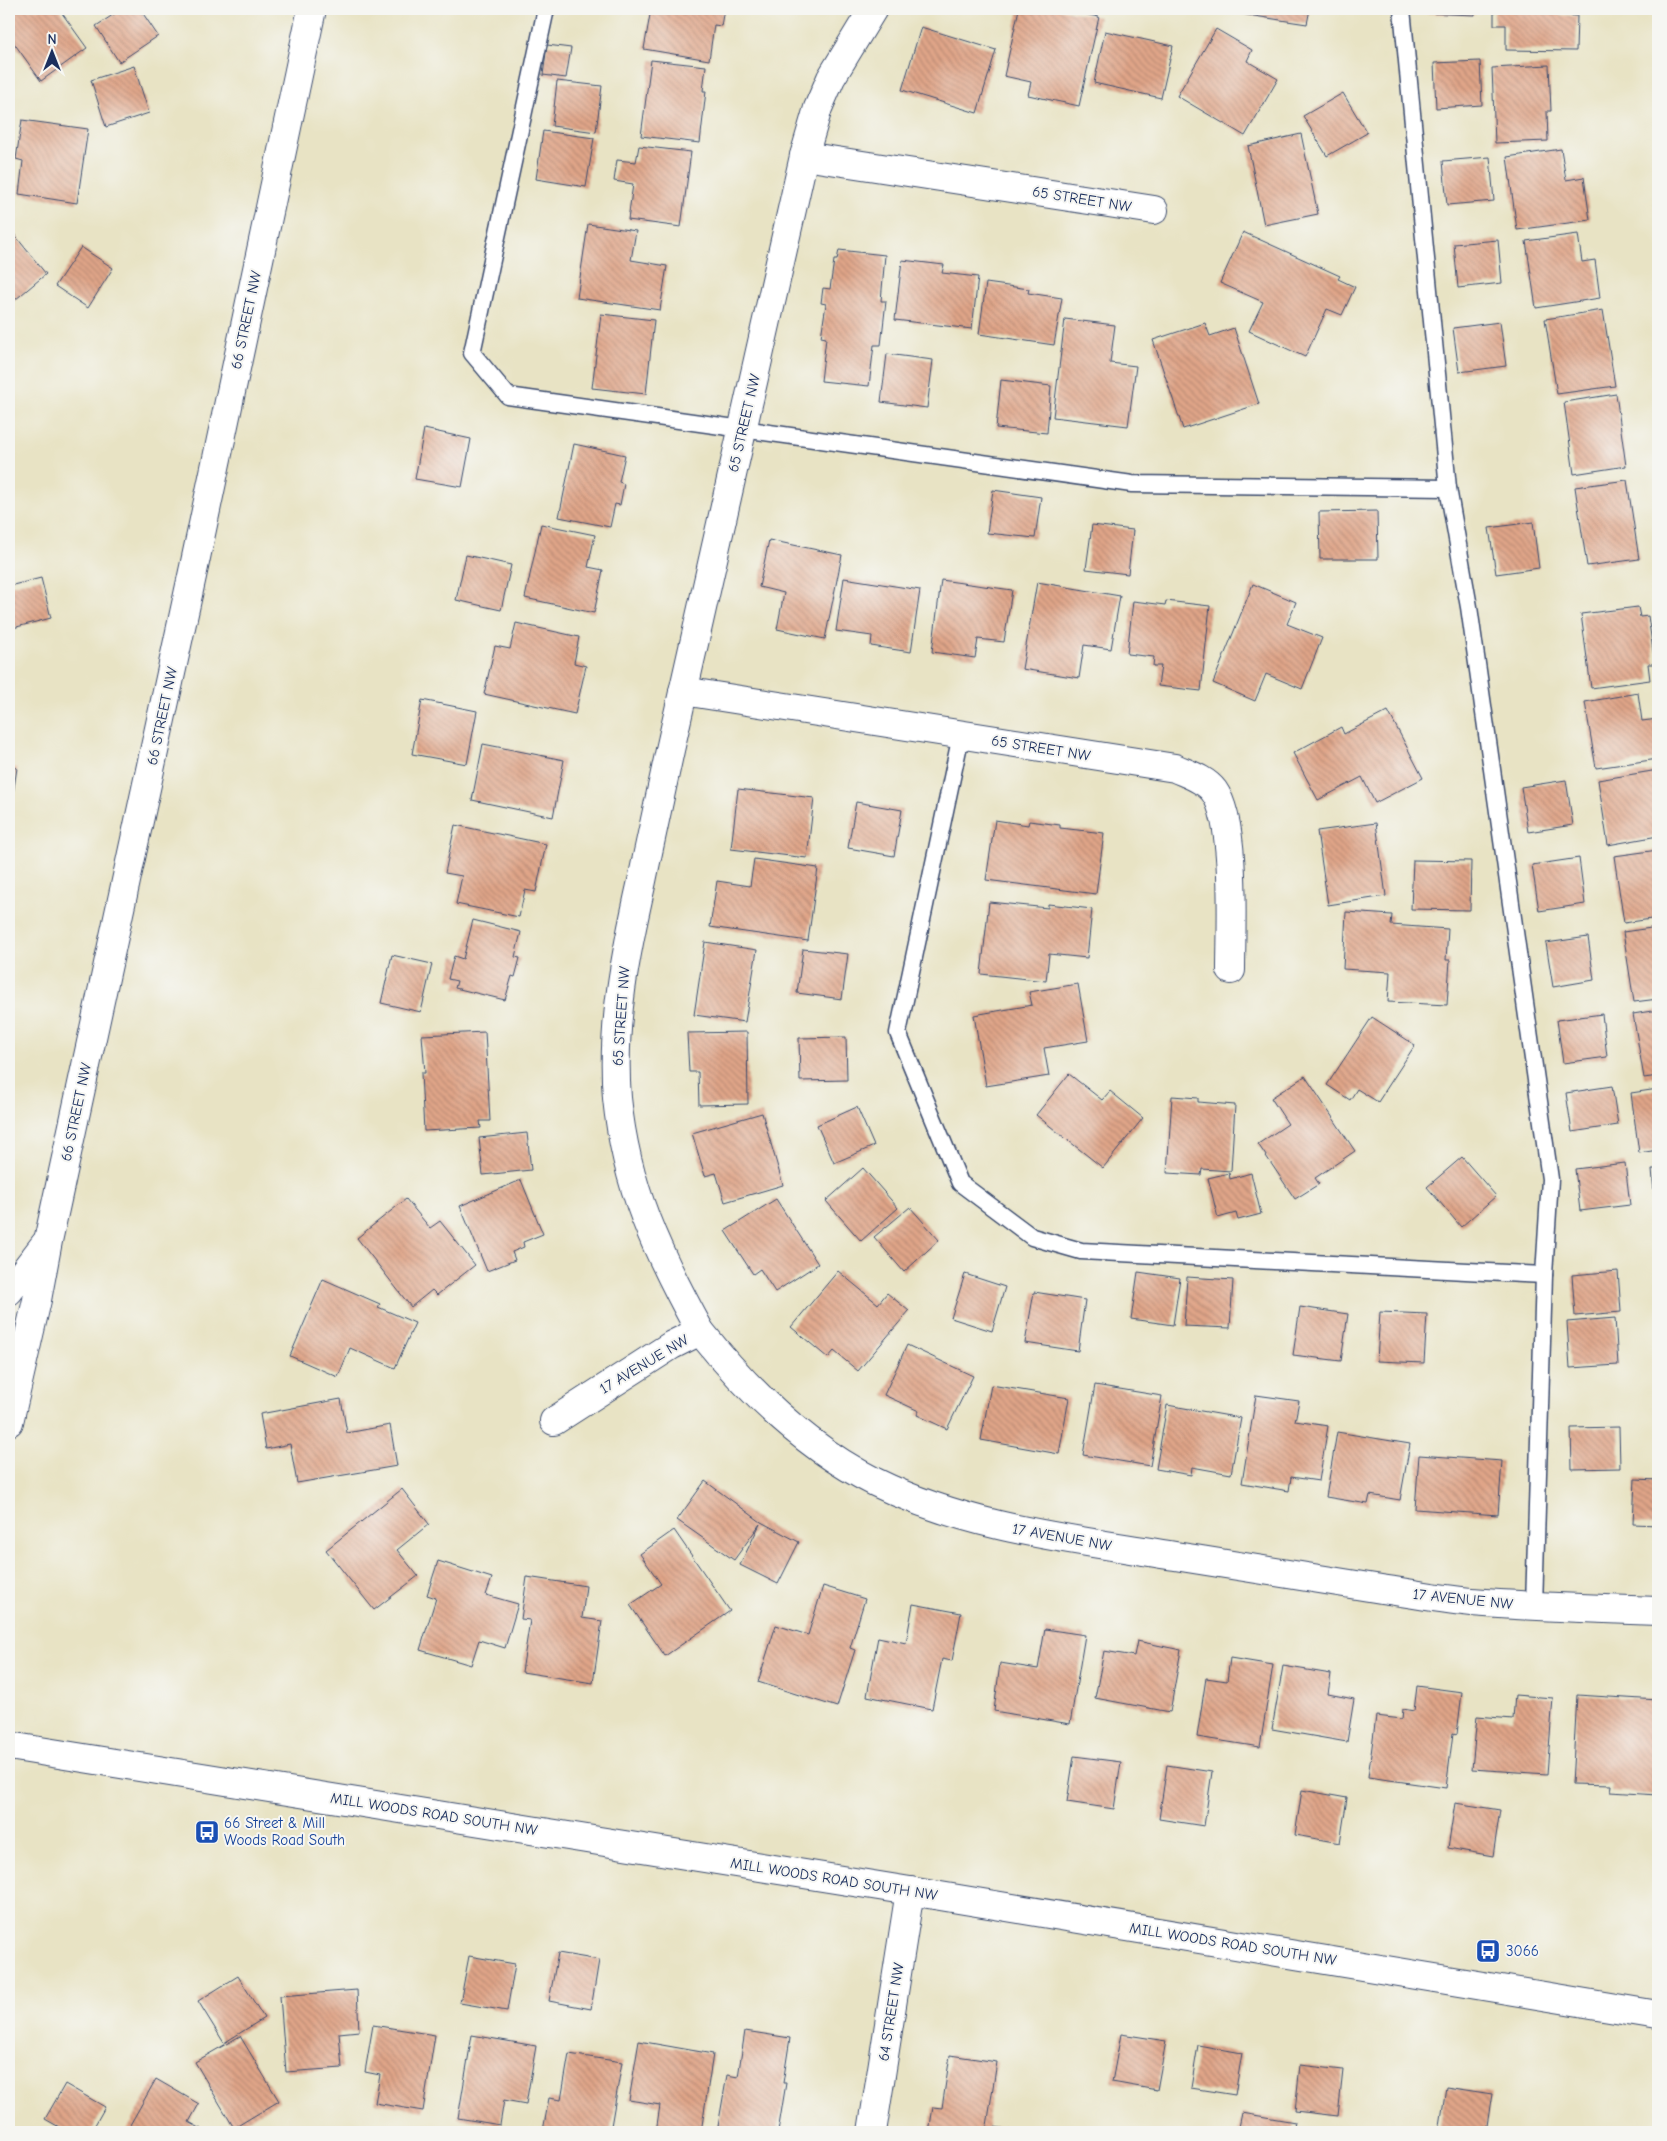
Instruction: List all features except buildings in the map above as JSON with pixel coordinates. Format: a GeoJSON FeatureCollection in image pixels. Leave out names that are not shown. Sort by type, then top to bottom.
{"type":"FeatureCollection","features":[{"type":"Feature","properties":{"kind":"street","name":"66 STREET NW"},"geometry":{"type":"LineString","coordinates":[[9,1422],[37,1300],[48,1241],[194,567],[312,9]]}},
{"type":"Feature","properties":{"kind":"street","name":"65 STREET NW"},"geometry":{"type":"LineString","coordinates":[[700,1331],[668,1272],[642,1212],[629,1171],[617,1094],[617,1040],[621,981],[683,690],[804,156],[818,108],[831,78],[873,9]]}},
{"type":"Feature","properties":{"kind":"street","name":"65 STREET NW"},"geometry":{"type":"LineString","coordinates":[[804,156],[1154,210]]}},
{"type":"Feature","properties":{"kind":"street","name":"65 STREET NW"},"geometry":{"type":"LineString","coordinates":[[683,690],[961,736],[1175,768],[1197,777],[1214,790],[1222,807],[1230,857],[1231,970]]}},
{"type":"Feature","properties":{"kind":"street"},"geometry":{"type":"LineString","coordinates":[[9,1291],[48,1241]]}},
{"type":"Feature","properties":{"kind":"street","name":"17 AVENUE NW"},"geometry":{"type":"LineString","coordinates":[[554,1421],[672,1345],[700,1331],[730,1370],[800,1433],[831,1456],[881,1485],[968,1519],[1047,1535],[1470,1602],[1658,1611]]}},
{"type":"Feature","properties":{"kind":"street","name":"MILL WOODS ROAD SOUTH NW"},"geometry":{"type":"LineString","coordinates":[[9,1746],[910,1891],[1658,2015]]}},
{"type":"Feature","properties":{"kind":"street","name":"64 STREET NW"},"geometry":{"type":"LineString","coordinates":[[872,2132],[910,1891]]}},
{"type":"Feature","properties":{"kind":"lane"},"geometry":{"type":"LineString","coordinates":[[546,9],[472,353],[508,396],[1132,484],[1448,488]]}},
{"type":"Feature","properties":{"kind":"lane"},"geometry":{"type":"LineString","coordinates":[[1402,9],[1448,488],[1469,607],[1550,1179],[1544,1275],[1534,1606]]}},
{"type":"Feature","properties":{"kind":"lane"},"geometry":{"type":"LineString","coordinates":[[961,736],[898,1034],[960,1183],[1032,1237],[1081,1251],[1544,1275]]}},
{"type":"Feature","properties":{"kind":"place","name":"66 Street & Mill Woods Road South"},"geometry":{"type":"Point","coordinates":[207,1832]}},
{"type":"Feature","properties":{"kind":"place","name":"3066"},"geometry":{"type":"Point","coordinates":[1488,1951]}}]}
